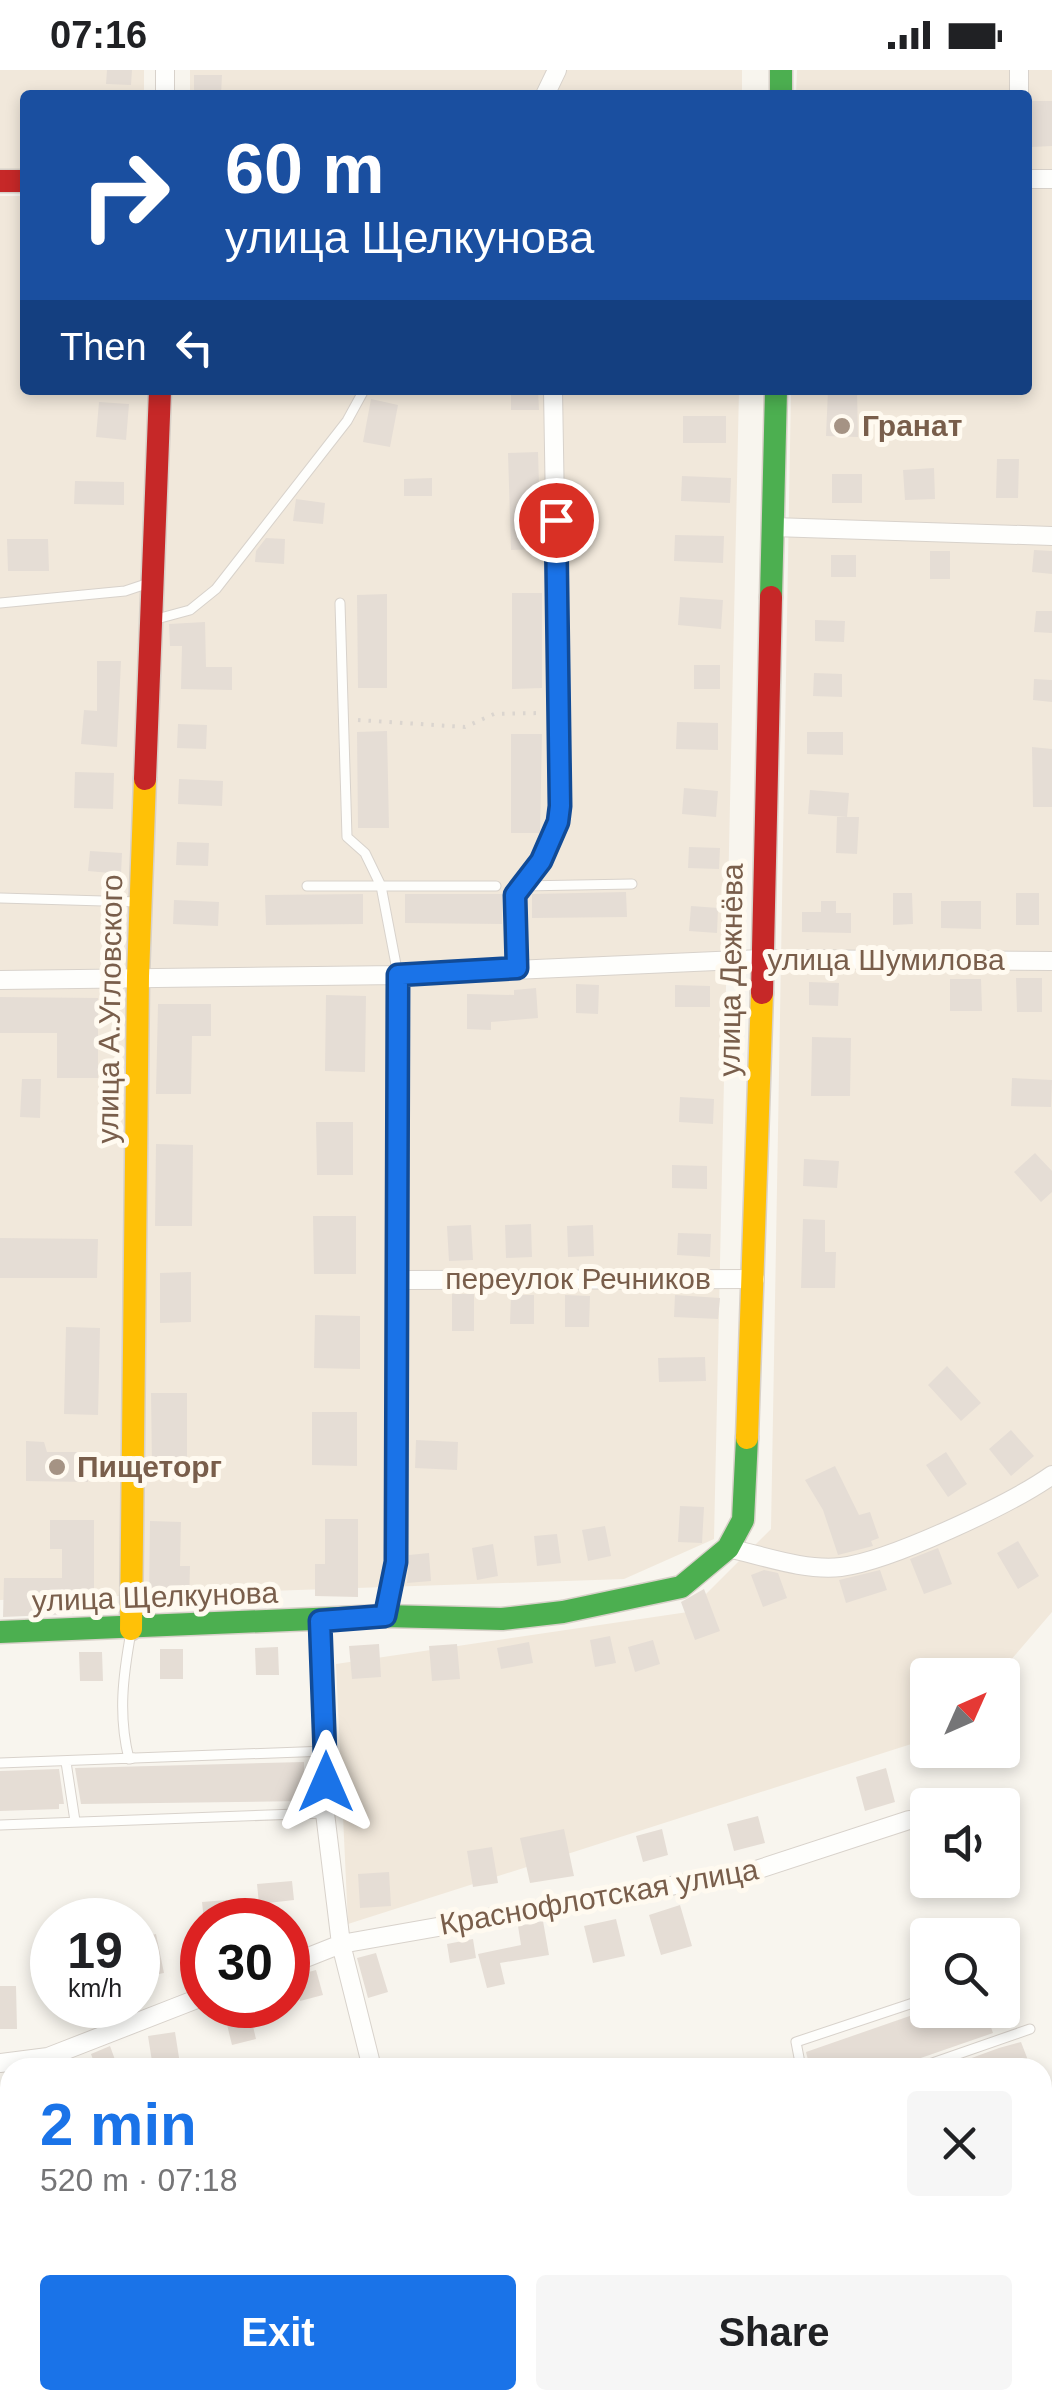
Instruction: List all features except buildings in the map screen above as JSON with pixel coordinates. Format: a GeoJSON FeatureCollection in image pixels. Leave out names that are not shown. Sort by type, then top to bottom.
{"type":"FeatureCollection","features":[{"type":"Feature","properties":{"kind":"main road","name":"улица А.Угловского"},"geometry":{"type":"LineString","coordinates":[[131,1629],[138,976],[160,395]]}},
{"type":"Feature","properties":{"kind":"main road","name":"улица Дежнёва"},"geometry":{"type":"LineString","coordinates":[[728,1548],[742,1520],[755,1278],[776,395]]}},
{"type":"Feature","properties":{"kind":"main road","name":"улица Щелкунова"},"geometry":{"type":"LineString","coordinates":[[0,1632],[385,1616],[502,1618],[615,1603],[682,1587],[728,1548]]}},
{"type":"Feature","properties":{"kind":"street"},"geometry":{"type":"LineString","coordinates":[[517,968],[515,895],[541,861],[558,822],[553,395]]}},
{"type":"Feature","properties":{"kind":"street"},"geometry":{"type":"LineString","coordinates":[[773,527],[1052,536]]}},
{"type":"Feature","properties":{"kind":"street","name":"улица Шумилова"},"geometry":{"type":"LineString","coordinates":[[0,980],[398,975],[761,959],[1052,961]]}},
{"type":"Feature","properties":{"kind":"street"},"geometry":{"type":"LineString","coordinates":[[385,1616],[396,1562],[400,1280],[398,975]]}},
{"type":"Feature","properties":{"kind":"street","name":"переулок Речников"},"geometry":{"type":"LineString","coordinates":[[400,1280],[755,1278]]}},
{"type":"Feature","properties":{"kind":"street"},"geometry":{"type":"LineString","coordinates":[[728,1548],[800,1565],[841,1567],[880,1557],[1024,1495],[1052,1476]]}},
{"type":"Feature","properties":{"kind":"street"},"geometry":{"type":"LineString","coordinates":[[320,1621],[327,1751],[325,1812],[342,1944],[370,2058]]}},
{"type":"Feature","properties":{"kind":"street","name":"Краснофлотская улица"},"geometry":{"type":"LineString","coordinates":[[310,1956],[342,1944],[750,1872],[909,1820]]}},
{"type":"Feature","properties":{"kind":"street"},"geometry":{"type":"LineString","coordinates":[[40,2058],[180,2006]]}},
{"type":"Feature","properties":{"kind":"lane"},"geometry":{"type":"LineString","coordinates":[[153,620],[190,610],[216,589],[347,421],[361,395]]}},
{"type":"Feature","properties":{"kind":"lane"},"geometry":{"type":"LineString","coordinates":[[0,604],[125,591],[154,581]]}},
{"type":"Feature","properties":{"kind":"lane"},"geometry":{"type":"LineString","coordinates":[[340,604],[346,836],[365,853],[381,886],[398,975]]}},
{"type":"Feature","properties":{"kind":"lane"},"geometry":{"type":"LineString","coordinates":[[519,886],[632,884]]}},
{"type":"Feature","properties":{"kind":"lane"},"geometry":{"type":"LineString","coordinates":[[308,886],[496,886]]}},
{"type":"Feature","properties":{"kind":"lane"},"geometry":{"type":"LineString","coordinates":[[0,898],[141,902]]}},
{"type":"Feature","properties":{"kind":"lane"},"geometry":{"type":"LineString","coordinates":[[129,1759],[120,1698],[131,1629]]}},
{"type":"Feature","properties":{"kind":"lane"},"geometry":{"type":"LineString","coordinates":[[0,1763],[327,1751]]}},
{"type":"Feature","properties":{"kind":"lane"},"geometry":{"type":"LineString","coordinates":[[66,1762],[75,1821]]}},
{"type":"Feature","properties":{"kind":"lane"},"geometry":{"type":"LineString","coordinates":[[0,1825],[325,1812]]}},
{"type":"Feature","properties":{"kind":"lane"},"geometry":{"type":"LineString","coordinates":[[799,2058],[796,2042],[910,2004]]}},
{"type":"Feature","properties":{"kind":"lane"},"geometry":{"type":"LineString","coordinates":[[947,2058],[1030,2029]]}},
{"type":"Feature","properties":{"kind":"path"},"geometry":{"type":"LineString","coordinates":[[343,719],[465,728],[494,714],[559,713]]}},
{"type":"Feature","properties":{"kind":"shaded area"},"geometry":{"type":"Polygon","coordinates":[[[0,70],[144,70],[144,90],[20,90],[20,180],[0,179],[0,70]]]}},
{"type":"Feature","properties":{"kind":"shaded area"},"geometry":{"type":"Polygon","coordinates":[[[190,70],[742,70],[742,90],[190,90],[190,70]]]}},
{"type":"Feature","properties":{"kind":"shaded area"},"geometry":{"type":"Polygon","coordinates":[[[797,70],[1052,70],[1052,1612],[1013,1658],[910,1658],[910,1744],[348,1924],[336,1664],[688,1612],[771,1529],[791,395],[1032,395],[1032,90],[796,90],[797,70]]]}},
{"type":"Feature","properties":{"kind":"shaded area"},"geometry":{"type":"Polygon","coordinates":[[[0,196],[20,196],[20,395],[739,395],[714,1539],[624,1579],[0,1600],[0,196]]]}},
{"type":"Feature","properties":{"kind":"traffic: fast"},"geometry":{"type":"LineString","coordinates":[[781,70],[781,90]]}},
{"type":"Feature","properties":{"kind":"traffic: fast"},"geometry":{"type":"LineString","coordinates":[[771,597],[776,395]]}},
{"type":"Feature","properties":{"kind":"traffic: fast"},"geometry":{"type":"LineString","coordinates":[[0,1632],[385,1616],[502,1619],[563,1612],[681,1587],[728,1548],[743,1520],[747,1438]]}},
{"type":"Feature","properties":{"kind":"traffic: slow"},"geometry":{"type":"LineString","coordinates":[[131,1629],[138,976],[145,779]]}},
{"type":"Feature","properties":{"kind":"traffic: slow"},"geometry":{"type":"LineString","coordinates":[[747,1438],[762,993]]}},
{"type":"Feature","properties":{"kind":"traffic: jam"},"geometry":{"type":"LineString","coordinates":[[0,181],[20,181]]}},
{"type":"Feature","properties":{"kind":"traffic: jam"},"geometry":{"type":"LineString","coordinates":[[145,779],[160,395]]}},
{"type":"Feature","properties":{"kind":"traffic: jam"},"geometry":{"type":"LineString","coordinates":[[762,993],[771,597]]}},
{"type":"Feature","properties":{"kind":"place","name":"Гранат"},"geometry":{"type":"Point","coordinates":[842,426]}},
{"type":"Feature","properties":{"kind":"place","name":"Пищеторг"},"geometry":{"type":"Point","coordinates":[57,1467]}},
{"type":"Feature","properties":{"kind":"route"},"geometry":{"type":"LineString","coordinates":[[326,1782],[320,1621],[385,1616],[396,1562],[400,1280],[398,975],[517,968],[515,895],[541,861],[558,822],[560,806],[556,520]]}}]}
